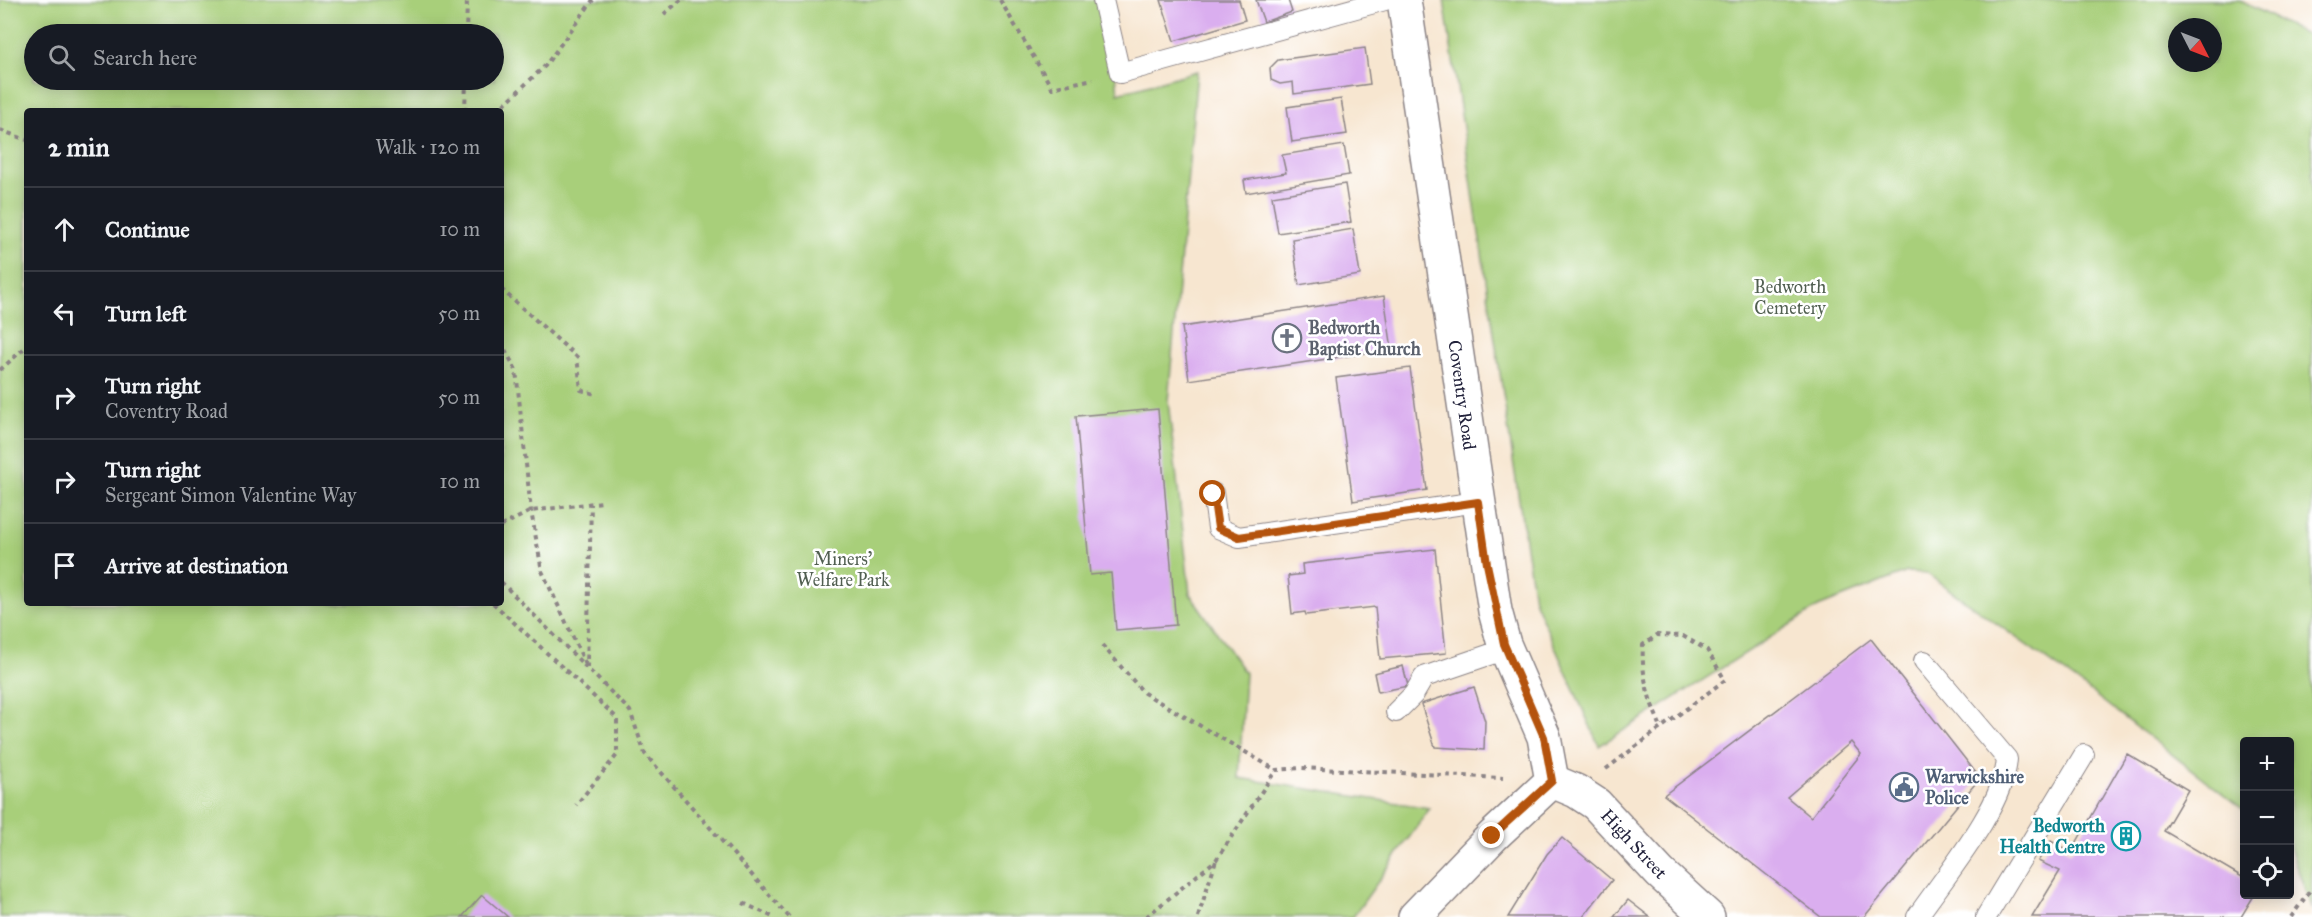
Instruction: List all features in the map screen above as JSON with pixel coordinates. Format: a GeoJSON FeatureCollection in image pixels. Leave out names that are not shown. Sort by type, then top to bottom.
{"type":"FeatureCollection","features":[{"type":"Feature","properties":{"kind":"main road","name":"Coventry Road"},"geometry":{"type":"LineString","coordinates":[[1404,0],[1495,611],[1506,650],[1564,786]]}},
{"type":"Feature","properties":{"kind":"main road"},"geometry":{"type":"LineString","coordinates":[[1415,917],[1492,836],[1564,786]]}},
{"type":"Feature","properties":{"kind":"main road","name":"High Street"},"geometry":{"type":"LineString","coordinates":[[1564,786],[1596,804],[1660,873],[1708,917]]}},
{"type":"Feature","properties":{"kind":"lane"},"geometry":{"type":"LineString","coordinates":[[1103,0],[1120,73],[1384,0]]}},
{"type":"Feature","properties":{"kind":"lane"},"geometry":{"type":"LineString","coordinates":[[1213,494],[1218,528],[1239,537],[1478,502]]}},
{"type":"Feature","properties":{"kind":"lane"},"geometry":{"type":"LineString","coordinates":[[1395,712],[1414,693],[1424,677],[1506,650]]}},
{"type":"Feature","properties":{"kind":"lane"},"geometry":{"type":"LineString","coordinates":[[1917,917],[1994,805],[2006,770],[2007,759],[1924,661]]}},
{"type":"Feature","properties":{"kind":"lane"},"geometry":{"type":"LineString","coordinates":[[1986,917],[2084,755]]}},
{"type":"Feature","properties":{"kind":"path"},"geometry":{"type":"LineString","coordinates":[[466,24],[467,0]]}},
{"type":"Feature","properties":{"kind":"path"},"geometry":{"type":"LineString","coordinates":[[500,108],[545,66],[593,0]]}},
{"type":"Feature","properties":{"kind":"path"},"geometry":{"type":"LineString","coordinates":[[664,14],[681,0]]}},
{"type":"Feature","properties":{"kind":"path"},"geometry":{"type":"LineString","coordinates":[[1000,0],[1052,88],[1120,73]]}},
{"type":"Feature","properties":{"kind":"path"},"geometry":{"type":"LineString","coordinates":[[465,108],[466,90]]}},
{"type":"Feature","properties":{"kind":"path"},"geometry":{"type":"LineString","coordinates":[[0,130],[24,139]]}},
{"type":"Feature","properties":{"kind":"path"},"geometry":{"type":"LineString","coordinates":[[504,292],[577,357],[581,390],[595,394]]}},
{"type":"Feature","properties":{"kind":"path"},"geometry":{"type":"LineString","coordinates":[[504,348],[516,370],[531,511],[542,571],[587,669]]}},
{"type":"Feature","properties":{"kind":"path"},"geometry":{"type":"LineString","coordinates":[[0,370],[24,349]]}},
{"type":"Feature","properties":{"kind":"path"},"geometry":{"type":"LineString","coordinates":[[504,524],[531,511],[602,502]]}},
{"type":"Feature","properties":{"kind":"path"},"geometry":{"type":"LineString","coordinates":[[587,669],[591,504]]}},
{"type":"Feature","properties":{"kind":"path"},"geometry":{"type":"LineString","coordinates":[[504,585],[630,711],[645,754],[789,917]]}},
{"type":"Feature","properties":{"kind":"path"},"geometry":{"type":"LineString","coordinates":[[496,606],[617,718],[617,754],[576,805]]}},
{"type":"Feature","properties":{"kind":"path"},"geometry":{"type":"LineString","coordinates":[[1102,645],[1144,693],[1276,770],[1301,768],[1564,786],[1661,727],[1725,680],[1707,650],[1683,636],[1657,635],[1643,645],[1642,668],[1649,700],[1661,727]]}},
{"type":"Feature","properties":{"kind":"path"},"geometry":{"type":"LineString","coordinates":[[1197,917],[1216,860],[1276,770]]}},
{"type":"Feature","properties":{"kind":"path"},"geometry":{"type":"LineString","coordinates":[[1146,917],[1216,860]]}},
{"type":"Feature","properties":{"kind":"path"},"geometry":{"type":"LineString","coordinates":[[2291,917],[2312,888]]}},
{"type":"Feature","properties":{"kind":"path"},"geometry":{"type":"LineString","coordinates":[[743,903],[773,917]]}},
{"type":"Feature","properties":{"kind":"green space","name":"Miners' Welfare Park"},"geometry":{"type":"Polygon","coordinates":[[[0,0],[1108,0],[1118,93],[1197,71],[1168,401],[1190,594],[1245,673],[1239,778],[1430,808],[1353,917],[0,917],[0,0]]]}},
{"type":"Feature","properties":{"kind":"green space","name":"Bedworth Cemetery"},"geometry":{"type":"Polygon","coordinates":[[[1444,0],[2239,0],[2312,38],[2312,910],[2294,859],[2294,737],[2240,737],[2240,807],[2078,682],[1926,573],[1907,572],[1818,607],[1599,746],[1534,600],[1444,0]]]}},
{"type":"Feature","properties":{"kind":"building"},"geometry":{"type":"Polygon","coordinates":[[[1161,0],[1239,0],[1245,20],[1174,41],[1161,0]]]}},
{"type":"Feature","properties":{"kind":"building"},"geometry":{"type":"Polygon","coordinates":[[[1256,0],[1288,0],[1292,12],[1264,22],[1256,0]]]}},
{"type":"Feature","properties":{"kind":"building"},"geometry":{"type":"Polygon","coordinates":[[[1365,48],[1370,84],[1294,94],[1293,82],[1280,84],[1271,80],[1270,68],[1278,60],[1365,48]]]}},
{"type":"Feature","properties":{"kind":"building"},"geometry":{"type":"Polygon","coordinates":[[[1341,99],[1347,134],[1292,142],[1287,107],[1341,99]]]}},
{"type":"Feature","properties":{"kind":"building"},"geometry":{"type":"Polygon","coordinates":[[[1344,145],[1349,175],[1246,193],[1244,180],[1286,173],[1282,155],[1344,145]]]}},
{"type":"Feature","properties":{"kind":"building"},"geometry":{"type":"Polygon","coordinates":[[[1345,184],[1351,222],[1278,233],[1272,196],[1345,184]]]}},
{"type":"Feature","properties":{"kind":"building"},"geometry":{"type":"Polygon","coordinates":[[[1353,229],[1360,275],[1299,285],[1292,239],[1353,229]]]}},
{"type":"Feature","properties":{"kind":"building","name":"Bedworth Baptist Church"},"geometry":{"type":"Polygon","coordinates":[[[1384,296],[1392,349],[1189,380],[1182,327],[1384,296]]]}},
{"type":"Feature","properties":{"kind":"building"},"geometry":{"type":"Polygon","coordinates":[[[1410,368],[1427,490],[1353,501],[1336,378],[1410,368]]]}},
{"type":"Feature","properties":{"kind":"building"},"geometry":{"type":"Polygon","coordinates":[[[1158,409],[1176,625],[1116,630],[1111,573],[1090,575],[1076,416],[1158,409]]]}},
{"type":"Feature","properties":{"kind":"building"},"geometry":{"type":"Polygon","coordinates":[[[1435,549],[1446,653],[1380,659],[1375,607],[1306,615],[1305,612],[1292,614],[1288,576],[1303,574],[1302,564],[1435,549]]]}},
{"type":"Feature","properties":{"kind":"building","name":"Warwickshire Police"},"geometry":{"type":"Polygon","coordinates":[[[1871,639],[1980,778],[1864,917],[1821,917],[1664,795],[1871,639]],[[1851,742],[1787,797],[1811,817],[1861,754],[1851,742]]]}},
{"type":"Feature","properties":{"kind":"building"},"geometry":{"type":"Polygon","coordinates":[[[1403,666],[1408,686],[1378,692],[1374,673],[1403,666]]]}},
{"type":"Feature","properties":{"kind":"building"},"geometry":{"type":"Polygon","coordinates":[[[1474,687],[1485,721],[1484,750],[1435,747],[1421,704],[1474,687]]]}},
{"type":"Feature","properties":{"kind":"building","name":"Bedworth Health Centre"},"geometry":{"type":"Polygon","coordinates":[[[2127,754],[2188,790],[2164,831],[2240,876],[2240,899],[2252,899],[2241,917],[2032,917],[2060,871],[2038,861],[2051,841],[2071,852],[2127,754]]]}},
{"type":"Feature","properties":{"kind":"building"},"geometry":{"type":"Polygon","coordinates":[[[1562,838],[1612,880],[1583,917],[1508,917],[1547,854],[1562,838]]]}},
{"type":"Feature","properties":{"kind":"building"},"geometry":{"type":"Polygon","coordinates":[[[482,895],[508,917],[462,917],[482,895]]]}},
{"type":"Feature","properties":{"kind":"building"},"geometry":{"type":"Polygon","coordinates":[[[1628,900],[1650,917],[1614,917],[1628,900]]]}},
{"type":"Feature","properties":{"kind":"place","name":"Bedworth Baptist Church"},"geometry":{"type":"Point","coordinates":[1287,338]}},
{"type":"Feature","properties":{"kind":"place","name":"Warwickshire Police"},"geometry":{"type":"Point","coordinates":[1904,787]}},
{"type":"Feature","properties":{"kind":"place","name":"Bedworth Health Centre"},"geometry":{"type":"Point","coordinates":[2126,836]}},
{"type":"Feature","properties":{"kind":"route"},"geometry":{"type":"LineString","coordinates":[[1213,494],[1218,528],[1239,537],[1478,502],[1495,611],[1504,644],[1544,737],[1552,781],[1492,836]]}}]}
